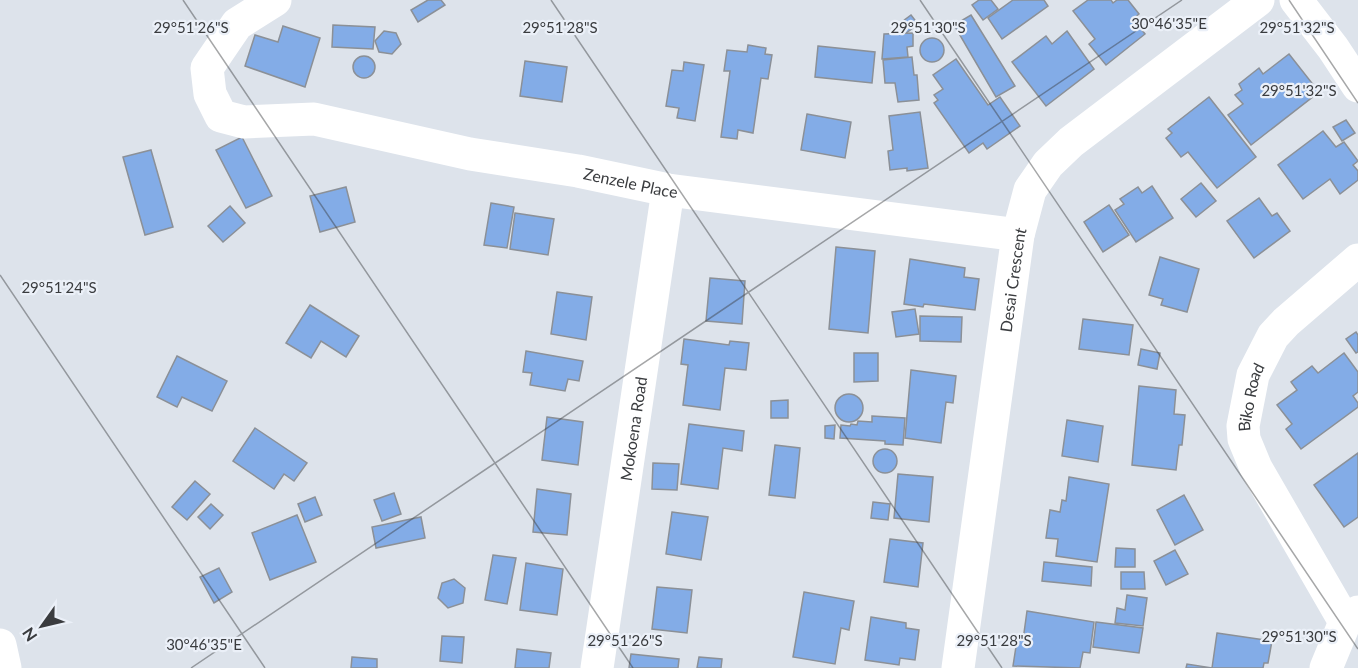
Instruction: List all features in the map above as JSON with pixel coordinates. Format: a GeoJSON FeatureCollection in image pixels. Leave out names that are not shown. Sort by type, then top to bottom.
{"type":"FeatureCollection","features":[{"type":"Feature","properties":{"kind":"street","name":"Zenzele Place"},"geometry":{"type":"LineString","coordinates":[[275,0],[237,24],[207,68],[210,94],[221,116],[244,122],[314,118],[470,154],[578,171],[668,190],[1018,236]]}},
{"type":"Feature","properties":{"kind":"street","name":"Desai Crescent"},"geometry":{"type":"LineString","coordinates":[[958,668],[1018,236],[1030,190],[1048,164],[1071,142],[1258,0]]}},
{"type":"Feature","properties":{"kind":"street"},"geometry":{"type":"LineString","coordinates":[[1296,0],[1333,48],[1358,86]]}},
{"type":"Feature","properties":{"kind":"street","name":"Mokoena Road"},"geometry":{"type":"LineString","coordinates":[[597,668],[668,190]]}},
{"type":"Feature","properties":{"kind":"street","name":"Biko Road"},"geometry":{"type":"LineString","coordinates":[[1351,617],[1256,468],[1244,439],[1243,426],[1253,375],[1273,336],[1358,260]]}},
{"type":"Feature","properties":{"kind":"street"},"geometry":{"type":"LineString","coordinates":[[1326,668],[1351,617]]}},
{"type":"Feature","properties":{"kind":"street"},"geometry":{"type":"LineString","coordinates":[[0,645],[5,668]]}},
{"type":"Feature","properties":{"kind":"building"},"geometry":{"type":"Polygon","coordinates":[[[428,0],[441,0],[445,5],[418,22],[411,10],[428,0]]]}},
{"type":"Feature","properties":{"kind":"building"},"geometry":{"type":"Polygon","coordinates":[[[979,0],[991,0],[998,9],[983,20],[972,5],[979,0]]]}},
{"type":"Feature","properties":{"kind":"building"},"geometry":{"type":"Polygon","coordinates":[[[1013,0],[1044,0],[1048,6],[1002,39],[988,18],[1013,0]]]}},
{"type":"Feature","properties":{"kind":"building"},"geometry":{"type":"Polygon","coordinates":[[[1088,0],[1111,0],[1113,3],[1117,0],[1128,0],[1139,14],[1133,19],[1145,34],[1106,65],[1089,44],[1095,39],[1073,11],[1088,0]]]}},
{"type":"Feature","properties":{"kind":"building"},"geometry":{"type":"Polygon","coordinates":[[[911,15],[918,24],[905,34],[899,24],[911,15]]]}},
{"type":"Feature","properties":{"kind":"building"},"geometry":{"type":"Polygon","coordinates":[[[971,15],[1015,86],[996,97],[954,25],[971,15]]]}},
{"type":"Feature","properties":{"kind":"building"},"geometry":{"type":"Polygon","coordinates":[[[333,25],[375,27],[373,49],[332,47],[333,25]]]}},
{"type":"Feature","properties":{"kind":"building"},"geometry":{"type":"Polygon","coordinates":[[[283,26],[320,38],[305,87],[245,66],[255,35],[278,42],[283,26]]]}},
{"type":"Feature","properties":{"kind":"building"},"geometry":{"type":"Polygon","coordinates":[[[384,31],[396,33],[401,44],[392,54],[379,52],[375,41],[384,31]]]}},
{"type":"Feature","properties":{"kind":"building"},"geometry":{"type":"Polygon","coordinates":[[[1067,31],[1094,69],[1046,106],[1012,62],[1046,36],[1052,44],[1067,31]]]}},
{"type":"Feature","properties":{"kind":"building"},"geometry":{"type":"Polygon","coordinates":[[[913,33],[913,46],[907,47],[908,57],[882,59],[884,34],[913,33]]]}},
{"type":"Feature","properties":{"kind":"building"},"geometry":{"type":"Polygon","coordinates":[[[932,38],[941,41],[944,50],[941,59],[932,62],[923,59],[920,50],[923,41],[932,38]]]}},
{"type":"Feature","properties":{"kind":"building"},"geometry":{"type":"Polygon","coordinates":[[[748,45],[766,48],[765,54],[772,55],[768,79],[761,78],[753,133],[738,130],[737,139],[721,137],[730,71],[724,71],[727,50],[747,52],[748,45]]]}},
{"type":"Feature","properties":{"kind":"building"},"geometry":{"type":"Polygon","coordinates":[[[818,46],[875,52],[872,83],[815,77],[818,46]]]}},
{"type":"Feature","properties":{"kind":"building"},"geometry":{"type":"Polygon","coordinates":[[[1289,54],[1319,92],[1251,145],[1228,115],[1243,104],[1235,95],[1242,90],[1239,84],[1259,68],[1263,74],[1289,54]]]}},
{"type":"Feature","properties":{"kind":"building"},"geometry":{"type":"Polygon","coordinates":[[[364,56],[372,59],[375,67],[372,75],[364,78],[356,75],[353,67],[356,59],[364,56]]]}},
{"type":"Feature","properties":{"kind":"building"},"geometry":{"type":"Polygon","coordinates":[[[912,57],[914,75],[917,75],[919,100],[898,102],[895,83],[885,83],[883,60],[912,57]]]}},
{"type":"Feature","properties":{"kind":"building"},"geometry":{"type":"Polygon","coordinates":[[[956,59],[988,105],[1000,97],[1020,126],[987,149],[983,143],[969,153],[934,103],[938,100],[934,95],[943,89],[933,75],[956,59]]]}},
{"type":"Feature","properties":{"kind":"building"},"geometry":{"type":"Polygon","coordinates":[[[525,61],[567,67],[562,102],[520,96],[525,61]]]}},
{"type":"Feature","properties":{"kind":"building"},"geometry":{"type":"Polygon","coordinates":[[[684,62],[704,65],[695,121],[677,118],[679,108],[666,106],[672,70],[683,71],[684,62]]]}},
{"type":"Feature","properties":{"kind":"building"},"geometry":{"type":"Polygon","coordinates":[[[1209,97],[1256,157],[1217,188],[1188,152],[1181,157],[1166,138],[1172,133],[1168,129],[1209,97]]]}},
{"type":"Feature","properties":{"kind":"building"},"geometry":{"type":"Polygon","coordinates":[[[920,112],[928,168],[907,171],[907,168],[890,170],[888,151],[893,150],[889,116],[920,112]]]}},
{"type":"Feature","properties":{"kind":"building"},"geometry":{"type":"Polygon","coordinates":[[[807,114],[851,122],[845,158],[801,150],[807,114]]]}},
{"type":"Feature","properties":{"kind":"building"},"geometry":{"type":"Polygon","coordinates":[[[1346,120],[1355,133],[1342,141],[1333,127],[1346,120]]]}},
{"type":"Feature","properties":{"kind":"building"},"geometry":{"type":"Polygon","coordinates":[[[1323,131],[1336,147],[1344,142],[1358,161],[1353,165],[1358,171],[1358,180],[1340,194],[1330,179],[1303,199],[1278,165],[1323,131]]]}},
{"type":"Feature","properties":{"kind":"building"},"geometry":{"type":"Polygon","coordinates":[[[242,137],[272,196],[246,208],[216,150],[242,137]]]}},
{"type":"Feature","properties":{"kind":"building"},"geometry":{"type":"Polygon","coordinates":[[[151,150],[173,227],[145,235],[123,157],[151,150]]]}},
{"type":"Feature","properties":{"kind":"building"},"geometry":{"type":"Polygon","coordinates":[[[1201,183],[1216,201],[1196,217],[1181,199],[1201,183]]]}},
{"type":"Feature","properties":{"kind":"building"},"geometry":{"type":"Polygon","coordinates":[[[1152,186],[1173,218],[1136,242],[1115,210],[1124,204],[1120,199],[1138,187],[1142,193],[1152,186]]]}},
{"type":"Feature","properties":{"kind":"building"},"geometry":{"type":"Polygon","coordinates":[[[346,187],[355,222],[320,232],[310,196],[346,187]]]}},
{"type":"Feature","properties":{"kind":"building"},"geometry":{"type":"Polygon","coordinates":[[[1259,198],[1272,216],[1277,213],[1290,231],[1254,258],[1227,221],[1259,198]]]}},
{"type":"Feature","properties":{"kind":"building"},"geometry":{"type":"Polygon","coordinates":[[[491,203],[514,207],[507,248],[484,245],[491,203]]]}},
{"type":"Feature","properties":{"kind":"building"},"geometry":{"type":"Polygon","coordinates":[[[1109,205],[1129,235],[1103,252],[1084,222],[1109,205]]]}},
{"type":"Feature","properties":{"kind":"building"},"geometry":{"type":"Polygon","coordinates":[[[230,206],[245,223],[223,242],[208,226],[230,206]]]}},
{"type":"Feature","properties":{"kind":"building"},"geometry":{"type":"Polygon","coordinates":[[[515,213],[554,219],[548,255],[510,249],[515,213]]]}},
{"type":"Feature","properties":{"kind":"building"},"geometry":{"type":"Polygon","coordinates":[[[836,247],[875,251],[868,333],[829,329],[836,247]]]}},
{"type":"Feature","properties":{"kind":"building"},"geometry":{"type":"Polygon","coordinates":[[[1160,257],[1199,269],[1187,312],[1161,305],[1163,299],[1149,295],[1160,257]]]}},
{"type":"Feature","properties":{"kind":"building"},"geometry":{"type":"Polygon","coordinates":[[[910,259],[965,268],[964,277],[979,279],[975,310],[904,304],[910,259]]]}},
{"type":"Feature","properties":{"kind":"building"},"geometry":{"type":"Polygon","coordinates":[[[710,278],[745,281],[742,324],[706,321],[710,278]]]}},
{"type":"Feature","properties":{"kind":"building"},"geometry":{"type":"Polygon","coordinates":[[[557,292],[592,297],[586,340],[551,334],[557,292]]]}},
{"type":"Feature","properties":{"kind":"building"},"geometry":{"type":"Polygon","coordinates":[[[310,305],[359,336],[346,357],[321,341],[311,358],[286,343],[310,305]]]}},
{"type":"Feature","properties":{"kind":"building"},"geometry":{"type":"Polygon","coordinates":[[[915,309],[919,334],[896,337],[892,312],[915,309]]]}},
{"type":"Feature","properties":{"kind":"building"},"geometry":{"type":"Polygon","coordinates":[[[920,316],[962,317],[961,342],[920,341],[920,316]]]}},
{"type":"Feature","properties":{"kind":"building"},"geometry":{"type":"Polygon","coordinates":[[[1083,319],[1133,325],[1129,355],[1079,349],[1083,319]]]}},
{"type":"Feature","properties":{"kind":"building"},"geometry":{"type":"Polygon","coordinates":[[[1356,332],[1358,352],[1356,353],[1346,339],[1356,332]]]}},
{"type":"Feature","properties":{"kind":"building"},"geometry":{"type":"Polygon","coordinates":[[[684,339],[729,345],[730,341],[749,343],[746,370],[725,368],[720,410],[683,405],[688,365],[681,364],[684,339]]]}},
{"type":"Feature","properties":{"kind":"building"},"geometry":{"type":"Polygon","coordinates":[[[1141,349],[1160,353],[1157,369],[1138,365],[1141,349]]]}},
{"type":"Feature","properties":{"kind":"building"},"geometry":{"type":"Polygon","coordinates":[[[526,351],[583,361],[579,381],[568,379],[565,391],[530,385],[532,373],[523,372],[526,351]]]}},
{"type":"Feature","properties":{"kind":"building"},"geometry":{"type":"Polygon","coordinates":[[[854,353],[878,353],[878,381],[854,382],[854,353]]]}},
{"type":"Feature","properties":{"kind":"building"},"geometry":{"type":"Polygon","coordinates":[[[1344,353],[1358,372],[1358,392],[1353,396],[1358,407],[1301,449],[1286,429],[1292,424],[1277,405],[1297,390],[1291,382],[1312,366],[1318,373],[1344,353]]]}},
{"type":"Feature","properties":{"kind":"building"},"geometry":{"type":"Polygon","coordinates":[[[177,356],[227,381],[212,411],[182,397],[177,407],[157,397],[177,356]]]}},
{"type":"Feature","properties":{"kind":"building"},"geometry":{"type":"Polygon","coordinates":[[[911,370],[956,376],[953,403],[946,402],[941,443],[905,438],[911,370]]]}},
{"type":"Feature","properties":{"kind":"building"},"geometry":{"type":"Polygon","coordinates":[[[1139,386],[1176,390],[1174,414],[1185,415],[1182,445],[1179,445],[1176,470],[1132,465],[1139,386]]]}},
{"type":"Feature","properties":{"kind":"building"},"geometry":{"type":"Polygon","coordinates":[[[849,394],[859,398],[863,408],[859,418],[849,422],[839,418],[835,408],[839,398],[849,394]]]}},
{"type":"Feature","properties":{"kind":"building"},"geometry":{"type":"Polygon","coordinates":[[[788,400],[788,418],[771,418],[771,401],[788,400]]]}},
{"type":"Feature","properties":{"kind":"building"},"geometry":{"type":"Polygon","coordinates":[[[872,416],[905,418],[903,445],[885,444],[885,441],[840,438],[841,425],[857,425],[858,421],[872,422],[872,416]]]}},
{"type":"Feature","properties":{"kind":"building"},"geometry":{"type":"Polygon","coordinates":[[[547,417],[583,422],[578,465],[542,460],[547,417]]]}},
{"type":"Feature","properties":{"kind":"building"},"geometry":{"type":"Polygon","coordinates":[[[1067,420],[1103,426],[1098,462],[1062,456],[1067,420]]]}},
{"type":"Feature","properties":{"kind":"building"},"geometry":{"type":"Polygon","coordinates":[[[689,424],[744,431],[742,451],[723,448],[718,489],[681,484],[689,424]]]}},
{"type":"Feature","properties":{"kind":"building"},"geometry":{"type":"Polygon","coordinates":[[[835,425],[834,439],[825,438],[825,426],[835,425]]]}},
{"type":"Feature","properties":{"kind":"building"},"geometry":{"type":"Polygon","coordinates":[[[255,428],[307,463],[294,481],[284,474],[274,489],[233,461],[255,428]]]}},
{"type":"Feature","properties":{"kind":"building"},"geometry":{"type":"Polygon","coordinates":[[[775,445],[800,448],[795,498],[769,495],[775,445]]]}},
{"type":"Feature","properties":{"kind":"building"},"geometry":{"type":"Polygon","coordinates":[[[885,449],[894,452],[897,461],[894,470],[885,473],[876,470],[873,461],[876,452],[885,449]]]}},
{"type":"Feature","properties":{"kind":"building"},"geometry":{"type":"Polygon","coordinates":[[[1358,453],[1358,517],[1344,527],[1314,485],[1358,453]]]}},
{"type":"Feature","properties":{"kind":"building"},"geometry":{"type":"Polygon","coordinates":[[[653,463],[679,464],[677,490],[652,489],[653,463]]]}},
{"type":"Feature","properties":{"kind":"building"},"geometry":{"type":"Polygon","coordinates":[[[898,474],[933,477],[929,522],[894,518],[898,474]]]}},
{"type":"Feature","properties":{"kind":"building"},"geometry":{"type":"Polygon","coordinates":[[[1069,477],[1109,484],[1097,562],[1056,556],[1058,539],[1046,538],[1050,510],[1060,512],[1062,500],[1066,501],[1069,477]]]}},
{"type":"Feature","properties":{"kind":"building"},"geometry":{"type":"Polygon","coordinates":[[[195,481],[210,494],[187,520],[172,507],[195,481]]]}},
{"type":"Feature","properties":{"kind":"building"},"geometry":{"type":"Polygon","coordinates":[[[537,489],[571,494],[567,535],[533,532],[537,489]]]}},
{"type":"Feature","properties":{"kind":"building"},"geometry":{"type":"Polygon","coordinates":[[[394,493],[401,514],[382,521],[374,500],[394,493]]]}},
{"type":"Feature","properties":{"kind":"building"},"geometry":{"type":"Polygon","coordinates":[[[1184,495],[1203,530],[1175,545],[1157,510],[1184,495]]]}},
{"type":"Feature","properties":{"kind":"building"},"geometry":{"type":"Polygon","coordinates":[[[315,497],[322,515],[305,522],[298,504],[315,497]]]}},
{"type":"Feature","properties":{"kind":"building"},"geometry":{"type":"Polygon","coordinates":[[[873,502],[890,504],[888,520],[871,518],[873,502]]]}},
{"type":"Feature","properties":{"kind":"building"},"geometry":{"type":"Polygon","coordinates":[[[211,504],[223,515],[210,529],[198,517],[211,504]]]}},
{"type":"Feature","properties":{"kind":"building"},"geometry":{"type":"Polygon","coordinates":[[[672,512],[708,517],[701,560],[666,554],[672,512]]]}},
{"type":"Feature","properties":{"kind":"building"},"geometry":{"type":"Polygon","coordinates":[[[297,515],[316,562],[270,580],[252,533],[297,515]]]}},
{"type":"Feature","properties":{"kind":"building"},"geometry":{"type":"Polygon","coordinates":[[[421,517],[425,538],[376,548],[372,527],[421,517]]]}},
{"type":"Feature","properties":{"kind":"building"},"geometry":{"type":"Polygon","coordinates":[[[890,539],[923,543],[918,587],[884,582],[890,539]]]}},
{"type":"Feature","properties":{"kind":"building"},"geometry":{"type":"Polygon","coordinates":[[[1116,548],[1135,549],[1135,567],[1115,567],[1116,548]]]}},
{"type":"Feature","properties":{"kind":"building"},"geometry":{"type":"Polygon","coordinates":[[[1175,550],[1188,574],[1166,585],[1154,561],[1175,550]]]}},
{"type":"Feature","properties":{"kind":"building"},"geometry":{"type":"Polygon","coordinates":[[[493,555],[516,558],[507,604],[485,600],[493,555]]]}},
{"type":"Feature","properties":{"kind":"building"},"geometry":{"type":"Polygon","coordinates":[[[1044,562],[1092,567],[1091,586],[1042,581],[1044,562]]]}},
{"type":"Feature","properties":{"kind":"building"},"geometry":{"type":"Polygon","coordinates":[[[526,563],[563,569],[557,615],[520,610],[526,563]]]}},
{"type":"Feature","properties":{"kind":"building"},"geometry":{"type":"Polygon","coordinates":[[[219,568],[232,592],[214,603],[200,577],[219,568]]]}},
{"type":"Feature","properties":{"kind":"building"},"geometry":{"type":"Polygon","coordinates":[[[1121,572],[1144,572],[1145,589],[1121,589],[1121,572]]]}},
{"type":"Feature","properties":{"kind":"building"},"geometry":{"type":"Polygon","coordinates":[[[454,579],[465,588],[463,603],[448,608],[438,598],[442,583],[454,579]]]}},
{"type":"Feature","properties":{"kind":"building"},"geometry":{"type":"Polygon","coordinates":[[[657,587],[692,590],[687,633],[652,629],[657,587]]]}},
{"type":"Feature","properties":{"kind":"building"},"geometry":{"type":"Polygon","coordinates":[[[804,592],[854,601],[849,630],[841,628],[835,664],[793,657],[804,592]]]}},
{"type":"Feature","properties":{"kind":"building"},"geometry":{"type":"Polygon","coordinates":[[[1127,595],[1147,598],[1143,626],[1115,623],[1117,608],[1125,610],[1127,595]]]}},
{"type":"Feature","properties":{"kind":"building"},"geometry":{"type":"Polygon","coordinates":[[[1027,611],[1094,622],[1090,653],[1083,652],[1080,668],[1013,666],[1017,640],[1023,640],[1027,611]]]}},
{"type":"Feature","properties":{"kind":"building"},"geometry":{"type":"Polygon","coordinates":[[[871,617],[906,623],[906,628],[919,630],[915,660],[900,658],[899,665],[865,660],[871,617]]]}},
{"type":"Feature","properties":{"kind":"building"},"geometry":{"type":"Polygon","coordinates":[[[1096,622],[1143,628],[1139,653],[1093,647],[1096,622]]]}},
{"type":"Feature","properties":{"kind":"building"},"geometry":{"type":"Polygon","coordinates":[[[1217,633],[1272,641],[1268,663],[1264,663],[1263,668],[1212,668],[1217,633]]]}},
{"type":"Feature","properties":{"kind":"building"},"geometry":{"type":"Polygon","coordinates":[[[442,636],[464,637],[462,663],[440,661],[442,636]]]}},
{"type":"Feature","properties":{"kind":"building"},"geometry":{"type":"Polygon","coordinates":[[[517,649],[551,653],[549,668],[515,668],[517,649]]]}},
{"type":"Feature","properties":{"kind":"building"},"geometry":{"type":"Polygon","coordinates":[[[631,654],[679,659],[678,668],[629,668],[631,654]]]}},
{"type":"Feature","properties":{"kind":"building"},"geometry":{"type":"Polygon","coordinates":[[[352,657],[377,659],[377,668],[351,668],[352,657]]]}},
{"type":"Feature","properties":{"kind":"building"},"geometry":{"type":"Polygon","coordinates":[[[699,657],[722,659],[721,668],[697,668],[699,657]]]}},
{"type":"Feature","properties":{"kind":"building"},"geometry":{"type":"Polygon","coordinates":[[[1187,664],[1212,668],[1186,668],[1187,664]]]}}]}
